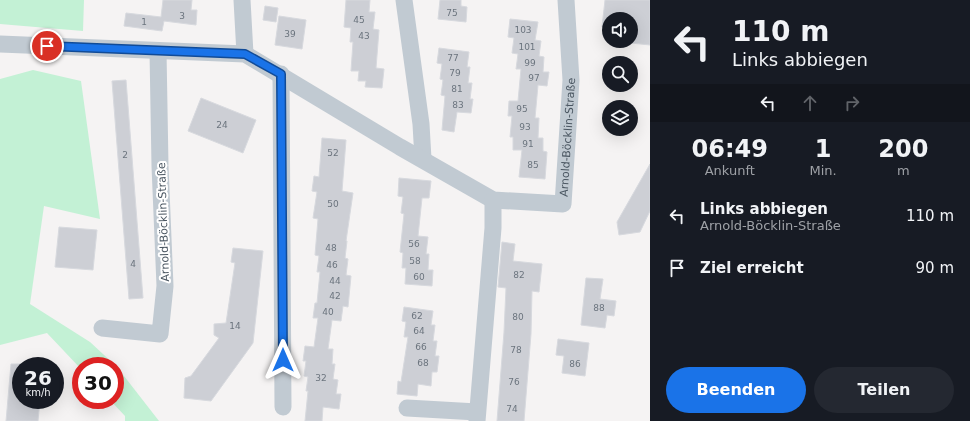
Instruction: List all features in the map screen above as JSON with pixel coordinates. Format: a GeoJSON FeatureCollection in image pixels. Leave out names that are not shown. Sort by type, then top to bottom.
{"type":"FeatureCollection","features":[{"type":"Feature","properties":{"kind":"street"},"geometry":{"type":"LineString","coordinates":[[242,0],[245,54]]}},
{"type":"Feature","properties":{"kind":"street"},"geometry":{"type":"LineString","coordinates":[[404,0],[421,124],[423,159]]}},
{"type":"Feature","properties":{"kind":"street","name":"Arnold-Böcklin-Straße"},"geometry":{"type":"LineString","coordinates":[[0,44],[245,54],[281,74],[400,147],[493,200],[563,204],[571,80],[566,0]]}},
{"type":"Feature","properties":{"kind":"street","name":"Arnold-Böcklin-Straße"},"geometry":{"type":"LineString","coordinates":[[102,328],[160,334],[165,286],[160,166],[158,51]]}},
{"type":"Feature","properties":{"kind":"street"},"geometry":{"type":"LineString","coordinates":[[281,74],[283,407]]}},
{"type":"Feature","properties":{"kind":"street"},"geometry":{"type":"LineString","coordinates":[[407,408],[477,416],[493,228],[493,200]]}},
{"type":"Feature","properties":{"kind":"green space"},"geometry":{"type":"Polygon","coordinates":[[[0,0],[84,0],[83,31],[0,24],[0,0]]]}},
{"type":"Feature","properties":{"kind":"green space"},"geometry":{"type":"Polygon","coordinates":[[[33,70],[81,81],[100,219],[44,206],[30,304],[90,342],[106,357],[72,357],[72,359],[47,333],[0,345],[0,79],[33,70]]]}},
{"type":"Feature","properties":{"kind":"green space"},"geometry":{"type":"Polygon","coordinates":[[[124,376],[159,421],[125,421],[125,416],[118,409],[124,409],[124,376]]]}},
{"type":"Feature","properties":{"kind":"building"},"geometry":{"type":"Polygon","coordinates":[[[163,0],[192,0],[191,10],[197,10],[196,25],[164,21],[162,31],[124,26],[126,13],[161,17],[163,0]]]}},
{"type":"Feature","properties":{"kind":"building"},"geometry":{"type":"Polygon","coordinates":[[[346,0],[370,0],[369,12],[375,12],[373,29],[379,30],[376,68],[384,69],[382,88],[365,87],[366,81],[358,81],[359,71],[351,71],[353,42],[350,42],[351,28],[344,27],[346,0]]]}},
{"type":"Feature","properties":{"kind":"building"},"geometry":{"type":"Polygon","coordinates":[[[440,0],[461,0],[461,6],[467,7],[466,22],[438,19],[440,0]]]}},
{"type":"Feature","properties":{"kind":"building"},"geometry":{"type":"Polygon","coordinates":[[[605,0],[650,0],[650,45],[638,44],[638,12],[604,12],[605,0]]]}},
{"type":"Feature","properties":{"kind":"building"},"geometry":{"type":"Polygon","coordinates":[[[265,6],[278,8],[276,22],[263,20],[265,6]]]}},
{"type":"Feature","properties":{"kind":"building"},"geometry":{"type":"Polygon","coordinates":[[[279,16],[306,20],[302,49],[275,45],[279,16]]]}},
{"type":"Feature","properties":{"kind":"building"},"geometry":{"type":"Polygon","coordinates":[[[510,19],[538,22],[535,40],[541,41],[539,56],[544,57],[543,72],[549,72],[547,86],[538,85],[535,118],[539,118],[538,138],[543,138],[543,151],[547,152],[545,179],[519,177],[522,150],[513,150],[513,137],[510,137],[512,116],[508,116],[509,101],[518,101],[521,69],[516,69],[518,54],[512,53],[514,38],[508,37],[510,19]]]}},
{"type":"Feature","properties":{"kind":"building"},"geometry":{"type":"Polygon","coordinates":[[[439,48],[469,52],[467,67],[470,67],[468,83],[472,83],[470,99],[473,99],[471,113],[457,112],[454,132],[442,130],[445,96],[441,95],[443,80],[440,79],[442,64],[437,63],[439,48]]]}},
{"type":"Feature","properties":{"kind":"building"},"geometry":{"type":"Polygon","coordinates":[[[126,80],[143,298],[129,299],[112,81],[126,80]]]}},
{"type":"Feature","properties":{"kind":"building"},"geometry":{"type":"Polygon","coordinates":[[[201,98],[256,120],[243,153],[188,131],[201,98]]]}},
{"type":"Feature","properties":{"kind":"building"},"geometry":{"type":"Polygon","coordinates":[[[322,138],[346,140],[342,191],[353,193],[345,258],[348,259],[346,275],[351,276],[348,307],[343,306],[341,321],[332,320],[328,349],[333,349],[332,364],[335,364],[333,379],[338,380],[336,394],[341,394],[339,409],[323,407],[322,421],[305,421],[308,377],[304,376],[306,361],[303,361],[305,346],[314,347],[318,318],[313,318],[315,303],[317,303],[320,272],[317,272],[319,256],[315,255],[318,219],[313,218],[317,192],[312,191],[314,176],[319,177],[322,138]]]}},
{"type":"Feature","properties":{"kind":"building"},"geometry":{"type":"Polygon","coordinates":[[[650,164],[650,211],[640,232],[619,235],[617,222],[650,164]]]}},
{"type":"Feature","properties":{"kind":"building"},"geometry":{"type":"Polygon","coordinates":[[[399,178],[431,181],[429,198],[422,198],[418,236],[428,237],[426,254],[429,254],[428,270],[433,270],[432,286],[405,284],[406,268],[402,268],[403,253],[400,252],[404,214],[401,213],[403,197],[398,196],[399,178]]]}},
{"type":"Feature","properties":{"kind":"building"},"geometry":{"type":"Polygon","coordinates":[[[59,227],[97,230],[93,270],[55,267],[59,227]]]}},
{"type":"Feature","properties":{"kind":"building"},"geometry":{"type":"Polygon","coordinates":[[[502,242],[515,244],[513,261],[542,264],[539,292],[532,291],[531,334],[524,421],[497,421],[506,288],[498,287],[502,242]]]}},
{"type":"Feature","properties":{"kind":"building"},"geometry":{"type":"Polygon","coordinates":[[[233,248],[263,251],[253,343],[211,401],[184,398],[185,378],[191,376],[219,338],[214,335],[214,324],[226,323],[235,263],[231,262],[233,248]]]}},
{"type":"Feature","properties":{"kind":"building"},"geometry":{"type":"Polygon","coordinates":[[[586,278],[603,279],[600,299],[616,301],[614,316],[607,315],[605,328],[581,325],[586,278]]]}},
{"type":"Feature","properties":{"kind":"building"},"geometry":{"type":"Polygon","coordinates":[[[404,307],[433,311],[431,325],[435,325],[433,341],[437,341],[435,356],[439,356],[437,372],[432,372],[431,386],[418,384],[417,396],[397,394],[398,381],[401,382],[408,337],[404,337],[406,322],[402,321],[404,307]]]}},
{"type":"Feature","properties":{"kind":"building"},"geometry":{"type":"Polygon","coordinates":[[[558,339],[589,343],[585,376],[562,373],[564,356],[556,355],[558,339]]]}},
{"type":"Feature","properties":{"kind":"building"},"geometry":{"type":"Polygon","coordinates":[[[12,364],[12,409],[39,409],[38,421],[6,421],[12,364]]]}},
{"type":"Feature","properties":{"kind":"route"},"geometry":{"type":"LineString","coordinates":[[47,46],[245,54],[281,74],[283,360]]}}]}
